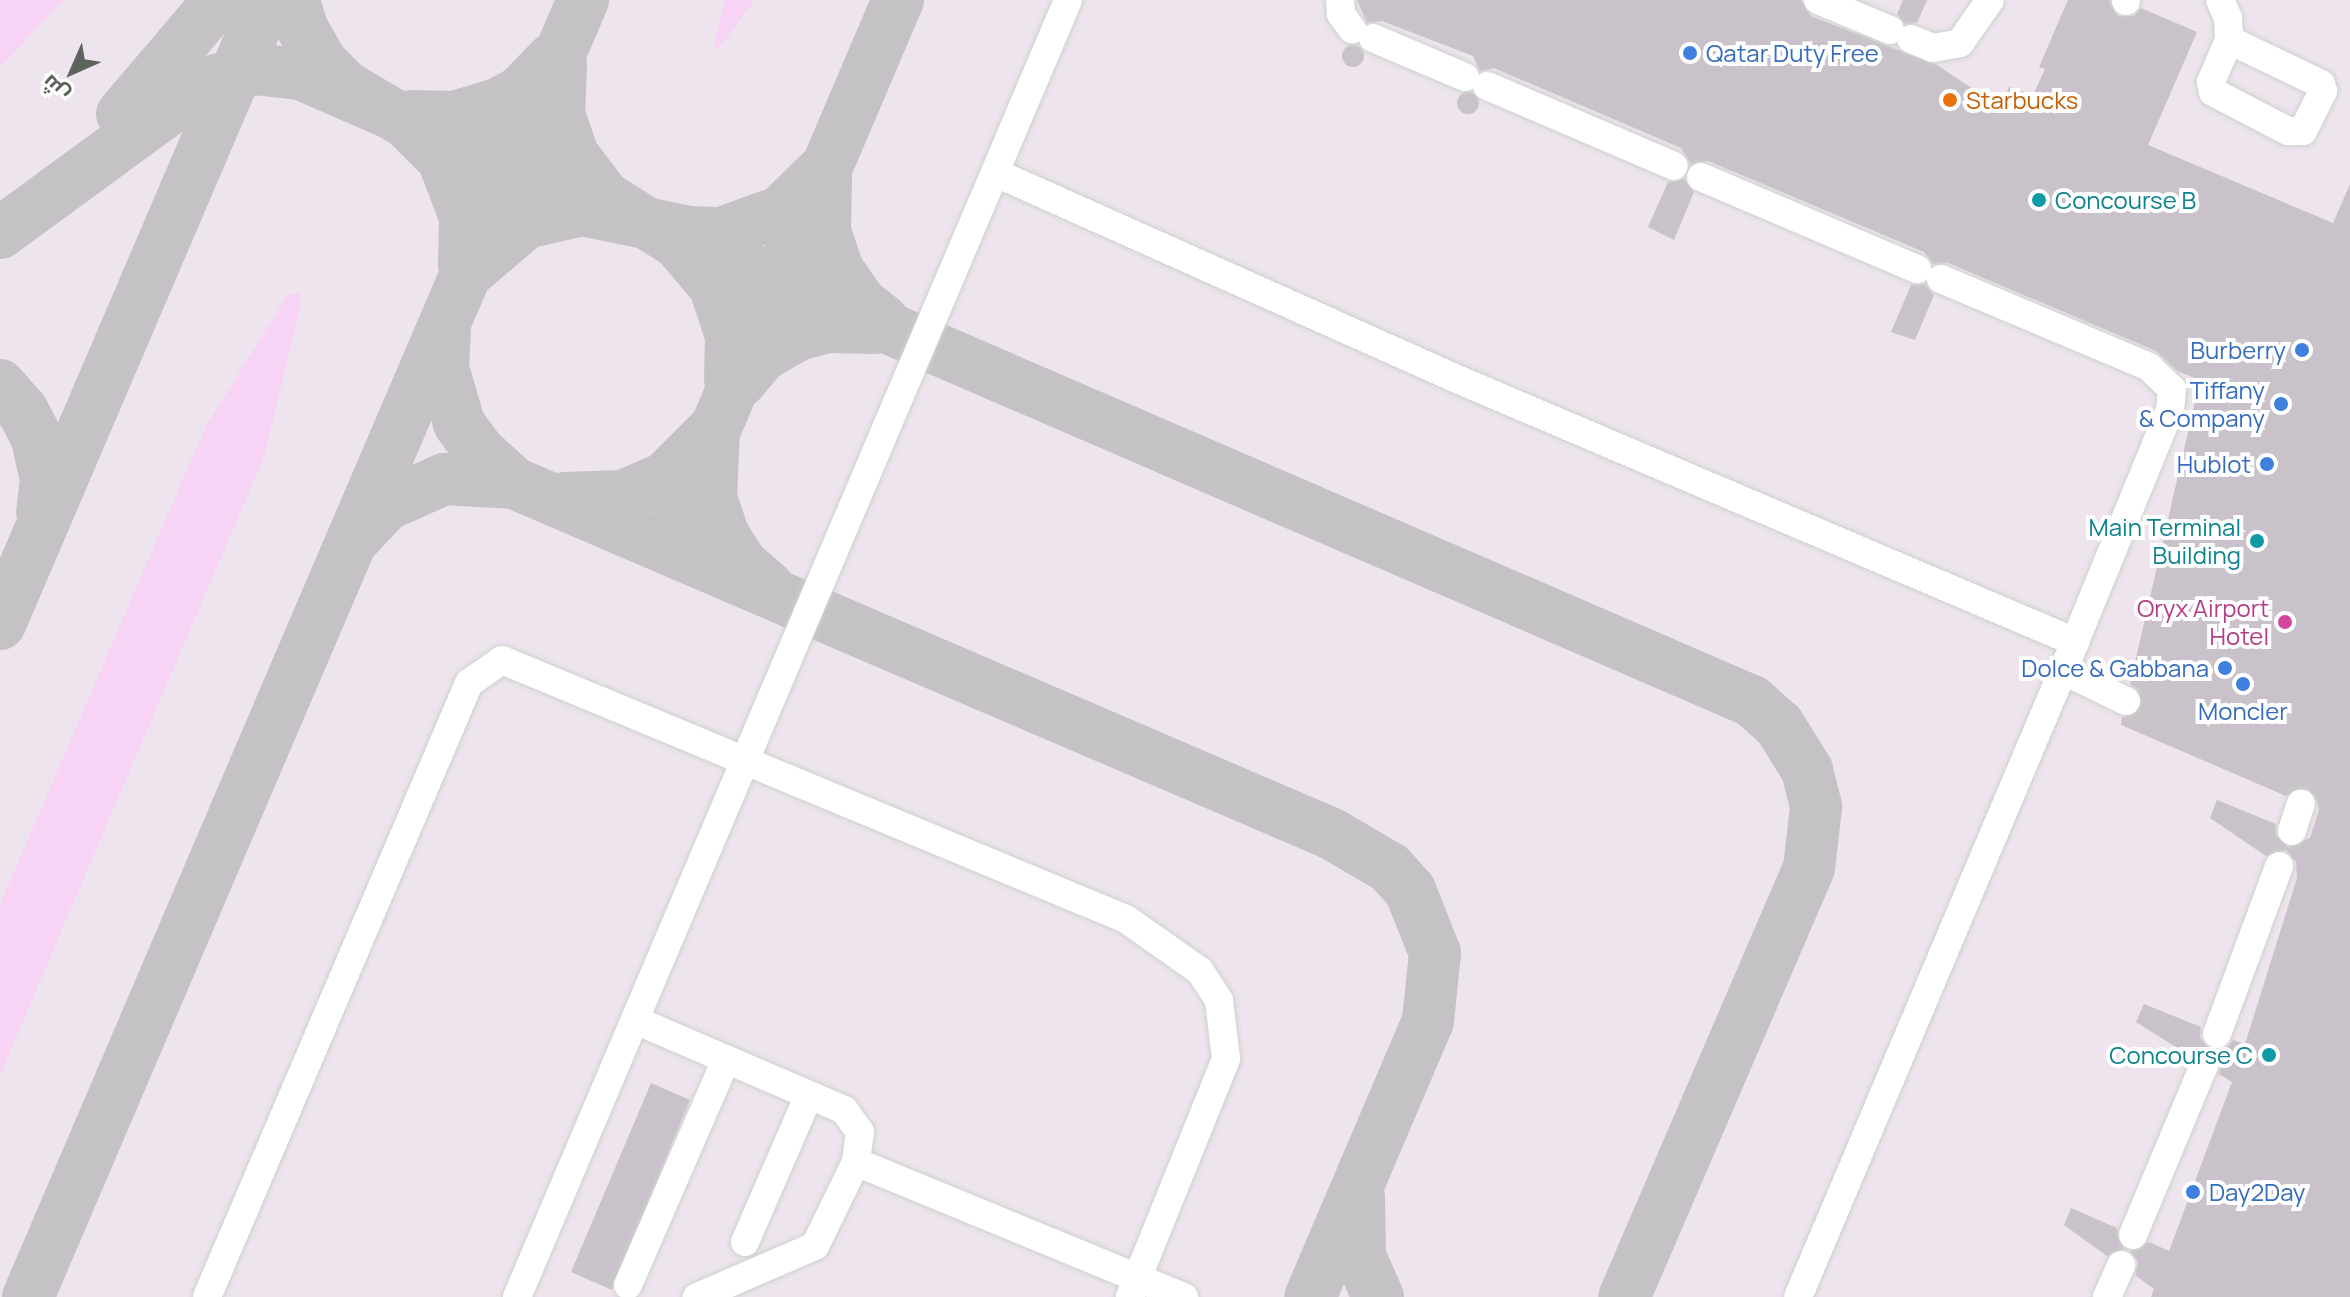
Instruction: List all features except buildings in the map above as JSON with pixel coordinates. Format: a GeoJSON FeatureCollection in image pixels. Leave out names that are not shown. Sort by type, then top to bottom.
{"type":"FeatureCollection","features":[{"type":"Feature","properties":{"kind":"lane"},"geometry":{"type":"LineString","coordinates":[[517,1297],[1068,0]]}},
{"type":"Feature","properties":{"kind":"lane"},"geometry":{"type":"LineString","coordinates":[[1340,0],[1341,14],[1363,34],[1674,166]]}},
{"type":"Feature","properties":{"kind":"lane"},"geometry":{"type":"LineString","coordinates":[[1818,0],[1933,48],[1960,43],[1990,0]]}},
{"type":"Feature","properties":{"kind":"lane"},"geometry":{"type":"LineString","coordinates":[[2220,0],[2228,18],[2229,40]]}},
{"type":"Feature","properties":{"kind":"lane"},"geometry":{"type":"LineString","coordinates":[[996,173],[1457,379],[2075,642]]}},
{"type":"Feature","properties":{"kind":"lane"},"geometry":{"type":"LineString","coordinates":[[1701,177],[2149,367],[2172,389],[2170,410],[2064,671],[1798,1297]]}},
{"type":"Feature","properties":{"kind":"lane"},"geometry":{"type":"LineString","coordinates":[[207,1297],[469,683],[479,671],[502,660],[516,662],[1126,919],[1200,971],[1219,1000],[1226,1059],[1134,1288]]}},
{"type":"Feature","properties":{"kind":"lane"},"geometry":{"type":"LineString","coordinates":[[2064,671],[2126,701]]}},
{"type":"Feature","properties":{"kind":"lane"},"geometry":{"type":"LineString","coordinates":[[2292,831],[2301,803]]}},
{"type":"Feature","properties":{"kind":"lane"},"geometry":{"type":"LineString","coordinates":[[2217,1034],[2279,866]]}},
{"type":"Feature","properties":{"kind":"lane"},"geometry":{"type":"LineString","coordinates":[[635,1020],[844,1110],[857,1124],[856,1162],[815,1246],[697,1297]]}},
{"type":"Feature","properties":{"kind":"lane"},"geometry":{"type":"LineString","coordinates":[[628,1285],[726,1060]]}},
{"type":"Feature","properties":{"kind":"lane"},"geometry":{"type":"LineString","coordinates":[[2133,1235],[2204,1065]]}},
{"type":"Feature","properties":{"kind":"lane"},"geometry":{"type":"LineString","coordinates":[[745,1242],[809,1095]]}},
{"type":"Feature","properties":{"kind":"lane"},"geometry":{"type":"LineString","coordinates":[[856,1162],[1134,1288],[1184,1297]]}},
{"type":"Feature","properties":{"kind":"lane"},"geometry":{"type":"LineString","coordinates":[[2107,1297],[2121,1265]]}},
{"type":"Feature","properties":{"kind":"sand"},"geometry":{"type":"Polygon","coordinates":[[[0,0],[64,0],[0,67],[0,0]]]}},
{"type":"Feature","properties":{"kind":"sand"},"geometry":{"type":"Polygon","coordinates":[[[725,0],[755,0],[717,51],[714,44],[725,0]]]}},
{"type":"Feature","properties":{"kind":"sand"},"geometry":{"type":"Polygon","coordinates":[[[298,292],[301,305],[264,457],[0,1075],[0,904],[206,426],[287,296],[298,292]]]}},
{"type":"Feature","properties":{"kind":"taxiway"},"geometry":{"type":"LineString","coordinates":[[122,114],[219,0]]}},
{"type":"Feature","properties":{"kind":"taxiway"},"geometry":{"type":"LineString","coordinates":[[0,624],[267,0]]}},
{"type":"Feature","properties":{"kind":"taxiway"},"geometry":{"type":"LineString","coordinates":[[294,0],[302,28],[322,63],[345,86],[407,123],[443,159],[465,217],[464,265]]}},
{"type":"Feature","properties":{"kind":"taxiway"},"geometry":{"type":"LineString","coordinates":[[28,1297],[583,0]]}},
{"type":"Feature","properties":{"kind":"taxiway"},"geometry":{"type":"LineString","coordinates":[[665,547],[898,0]]}},
{"type":"Feature","properties":{"kind":"taxiway"},"geometry":{"type":"LineString","coordinates":[[411,116],[454,117],[498,104],[520,92],[553,58]]}},
{"type":"Feature","properties":{"kind":"taxiway"},"geometry":{"type":"LineString","coordinates":[[561,65],[559,114],[573,155],[605,197],[678,243],[715,287],[731,336],[730,380]]}},
{"type":"Feature","properties":{"kind":"taxiway"},"geometry":{"type":"LineString","coordinates":[[0,233],[205,83],[256,69],[300,74],[1752,701],[1779,725],[1807,770],[1816,807],[1809,868],[1624,1297]]}},
{"type":"Feature","properties":{"kind":"taxiway"},"geometry":{"type":"LineString","coordinates":[[472,269],[526,223],[582,210],[689,232],[721,233],[780,212],[820,173]]}},
{"type":"Feature","properties":{"kind":"taxiway"},"geometry":{"type":"LineString","coordinates":[[826,178],[825,231],[838,270],[861,303],[883,320]]}},
{"type":"Feature","properties":{"kind":"taxiway"},"geometry":{"type":"LineString","coordinates":[[740,382],[763,355],[798,335],[827,327],[875,328]]}},
{"type":"Feature","properties":{"kind":"taxiway"},"geometry":{"type":"LineString","coordinates":[[357,536],[386,505],[444,479],[514,483],[479,451],[459,423],[443,368],[445,331]]}},
{"type":"Feature","properties":{"kind":"taxiway"},"geometry":{"type":"LineString","coordinates":[[0,385],[23,411],[37,439],[46,480],[42,512]]}},
{"type":"Feature","properties":{"kind":"taxiway"},"geometry":{"type":"LineString","coordinates":[[564,498],[623,496],[665,478],[714,429],[711,497],[723,534],[742,564],[768,587]]}},
{"type":"Feature","properties":{"kind":"taxiway"},"geometry":{"type":"LineString","coordinates":[[514,483],[1332,834],[1390,868],[1410,890],[1435,953],[1428,1021],[1310,1297]]}},
{"type":"Feature","properties":{"kind":"taxiway"},"geometry":{"type":"LineString","coordinates":[[1359,1197],[1360,1256],[1378,1297]]}},
{"type":"Feature","properties":{"kind":"tunnel"},"geometry":{"type":"LineString","coordinates":[[2126,701],[2308,781],[2301,803]]}},
{"type":"Feature","properties":{"kind":"tunnel"},"geometry":{"type":"LineString","coordinates":[[2308,781],[2350,799]]}},
{"type":"Feature","properties":{"kind":"place","name":"Qatar Duty Free"},"geometry":{"type":"Point","coordinates":[1690,53]}},
{"type":"Feature","properties":{"kind":"place","name":"Starbucks"},"geometry":{"type":"Point","coordinates":[1950,100]}},
{"type":"Feature","properties":{"kind":"place","name":"Concourse B"},"geometry":{"type":"Point","coordinates":[2039,200]}},
{"type":"Feature","properties":{"kind":"place","name":"Burberry"},"geometry":{"type":"Point","coordinates":[2302,350]}},
{"type":"Feature","properties":{"kind":"place","name":"Tiffany & Company"},"geometry":{"type":"Point","coordinates":[2281,404]}},
{"type":"Feature","properties":{"kind":"place","name":"Hublot"},"geometry":{"type":"Point","coordinates":[2267,464]}},
{"type":"Feature","properties":{"kind":"place","name":"Main Terminal Building"},"geometry":{"type":"Point","coordinates":[2257,541]}},
{"type":"Feature","properties":{"kind":"place","name":"Oryx Airport Hotel"},"geometry":{"type":"Point","coordinates":[2285,622]}},
{"type":"Feature","properties":{"kind":"place","name":"Dolce & Gabbana"},"geometry":{"type":"Point","coordinates":[2225,668]}},
{"type":"Feature","properties":{"kind":"place","name":"Moncler"},"geometry":{"type":"Point","coordinates":[2243,684]}},
{"type":"Feature","properties":{"kind":"place","name":"Concourse C"},"geometry":{"type":"Point","coordinates":[2269,1055]}},
{"type":"Feature","properties":{"kind":"place","name":"Day2Day"},"geometry":{"type":"Point","coordinates":[2193,1192]}}]}
